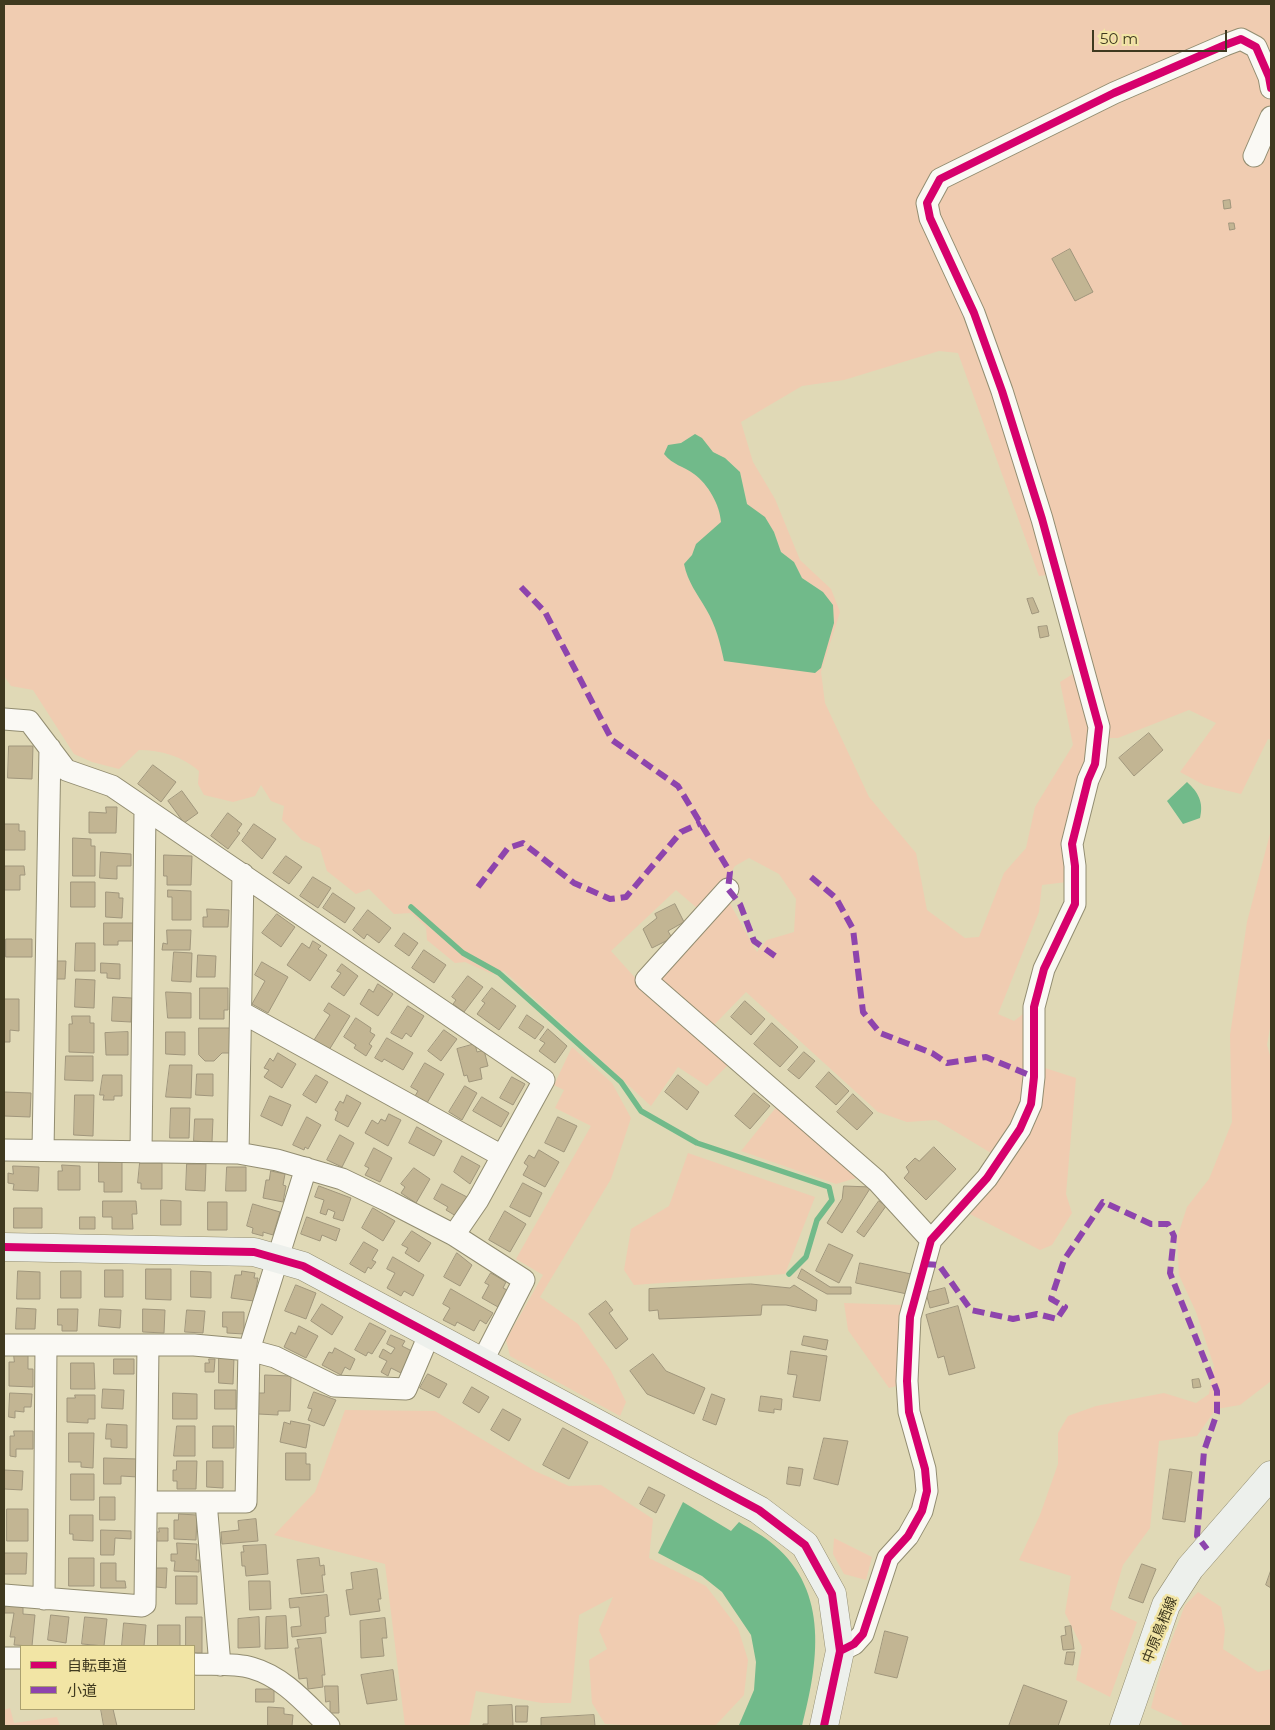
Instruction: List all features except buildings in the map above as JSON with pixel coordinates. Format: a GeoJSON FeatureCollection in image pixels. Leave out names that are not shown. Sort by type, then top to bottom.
{"type":"FeatureCollection","features":[{"type":"Feature","properties":{"kind":"street"},"geometry":{"type":"LineString","coordinates":[[840,1651],[854,1644],[863,1634],[873,1611],[879,1579],[888,1558],[908,1536],[922,1511],[927,1491],[925,1469],[909,1412],[907,1382],[910,1317],[930,1240],[987,1178],[1020,1129],[1031,1104],[1034,1077],[1034,1007],[1044,968],[1075,904],[1075,866],[1072,844],[1088,780],[1095,764],[1099,727],[1042,519],[1002,391],[974,312],[933,226],[926,202],[940,178],[1114,93],[1241,39],[1256,47],[1270,77],[1271,88]]}},
{"type":"Feature","properties":{"kind":"street"},"geometry":{"type":"LineString","coordinates":[[1254,156],[1271,117]]}},
{"type":"Feature","properties":{"kind":"street"},"geometry":{"type":"LineString","coordinates":[[4,719],[29,720],[66,770],[112,786],[544,1080],[478,1200],[454,1235]]}},
{"type":"Feature","properties":{"kind":"street"},"geometry":{"type":"LineString","coordinates":[[43,1150],[50,748]]}},
{"type":"Feature","properties":{"kind":"street"},"geometry":{"type":"LineString","coordinates":[[141,1152],[145,810]]}},
{"type":"Feature","properties":{"kind":"street"},"geometry":{"type":"LineString","coordinates":[[238,1153],[242,874]]}},
{"type":"Feature","properties":{"kind":"street"},"geometry":{"type":"LineString","coordinates":[[728,889],[646,980],[877,1181],[930,1240]]}},
{"type":"Feature","properties":{"kind":"street"},"geometry":{"type":"LineString","coordinates":[[241,1012],[502,1156]]}},
{"type":"Feature","properties":{"kind":"street"},"geometry":{"type":"LineString","coordinates":[[4,1150],[238,1153],[306,1168],[342,1179],[454,1235],[524,1280],[482,1362]]}},
{"type":"Feature","properties":{"kind":"street"},"geometry":{"type":"LineString","coordinates":[[148,1502],[246,1502],[249,1350],[306,1168]]}},
{"type":"Feature","properties":{"kind":"street"},"geometry":{"type":"LineString","coordinates":[[4,1247],[254,1252],[303,1266],[759,1510],[805,1545],[832,1594],[840,1651],[824,1726]]}},
{"type":"Feature","properties":{"kind":"street"},"geometry":{"type":"LineString","coordinates":[[4,1344],[194,1345],[249,1350],[275,1357],[334,1386],[406,1389],[429,1335]]}},
{"type":"Feature","properties":{"kind":"street"},"geometry":{"type":"LineString","coordinates":[[44,1599],[46,1345]]}},
{"type":"Feature","properties":{"kind":"street"},"geometry":{"type":"LineString","coordinates":[[4,1595],[142,1606],[145,1604],[148,1502],[148,1345]]}},
{"type":"Feature","properties":{"kind":"street","name":"中原鳥栖線"},"geometry":{"type":"LineString","coordinates":[[1124,1726],[1166,1605],[1190,1568],[1271,1475]]}},
{"type":"Feature","properties":{"kind":"street"},"geometry":{"type":"LineString","coordinates":[[206,1502],[220,1665]]}},
{"type":"Feature","properties":{"kind":"street"},"geometry":{"type":"LineString","coordinates":[[4,1658],[20,1658]]}},
{"type":"Feature","properties":{"kind":"street"},"geometry":{"type":"LineString","coordinates":[[195,1664],[251,1667],[273,1676],[293,1691],[329,1726]]}},
{"type":"Feature","properties":{"kind":"shaded area"},"geometry":{"type":"Polygon","coordinates":[[[4,4],[1271,4],[1271,740],[1268,739],[1241,794],[1204,785],[1180,772],[1216,723],[1189,710],[1118,738],[1109,738],[971,317],[962,314],[980,350],[1047,575],[1039,576],[958,353],[939,351],[844,380],[802,386],[741,422],[753,462],[775,499],[800,560],[831,589],[840,612],[821,672],[825,703],[869,797],[916,853],[927,910],[965,938],[979,937],[1004,873],[1026,848],[1035,807],[1073,745],[1060,682],[1076,672],[1093,733],[1067,882],[1042,885],[1039,912],[998,1014],[1014,1021],[1023,1014],[1027,1080],[1019,1116],[991,1153],[936,1120],[907,1122],[878,1112],[746,992],[713,1026],[657,979],[728,900],[757,952],[767,940],[794,932],[796,899],[779,874],[749,858],[735,866],[726,881],[697,908],[676,890],[611,951],[638,981],[729,1064],[707,1086],[678,1067],[651,1106],[504,971],[492,974],[465,962],[455,963],[427,940],[426,927],[411,913],[394,914],[369,889],[356,894],[327,871],[320,848],[302,840],[282,820],[284,806],[271,801],[261,785],[255,796],[233,802],[204,795],[198,784],[199,771],[186,761],[171,755],[139,750],[119,769],[92,762],[74,754],[33,690],[11,686],[4,676],[4,4]],[[725,458],[728,516],[717,538],[823,592],[802,578],[794,562],[781,552],[774,532],[747,504],[740,472],[725,458]]]}},
{"type":"Feature","properties":{"kind":"shaded area"},"geometry":{"type":"Polygon","coordinates":[[[695,434],[702,438],[713,452],[725,458],[740,472],[747,504],[765,517],[774,532],[781,552],[794,562],[802,578],[823,592],[833,605],[834,623],[821,668],[815,673],[724,661],[712,622],[690,582],[684,564],[692,555],[696,544],[721,522],[720,515],[716,502],[699,478],[671,461],[664,454],[668,445],[681,443],[695,434]]]}},
{"type":"Feature","properties":{"kind":"shaded area"},"geometry":{"type":"Polygon","coordinates":[[[1187,782],[1201,802],[1201,812],[1200,818],[1183,824],[1167,801],[1187,782]]]}},
{"type":"Feature","properties":{"kind":"shaded area"},"geometry":{"type":"Polygon","coordinates":[[[1271,830],[1271,1022],[1267,1045],[1271,1059],[1271,1381],[1240,1405],[1216,1409],[1197,1436],[1159,1441],[1150,1528],[1123,1565],[1110,1609],[1137,1622],[1110,1697],[1076,1680],[1082,1647],[1065,1613],[1071,1576],[1019,1560],[1040,1515],[1058,1464],[1058,1433],[1068,1416],[1096,1406],[1164,1393],[1196,1403],[1209,1394],[1214,1366],[1196,1312],[1179,1275],[1177,1238],[1187,1207],[1209,1179],[1232,1122],[1230,1035],[1247,922],[1271,830]]]}},
{"type":"Feature","properties":{"kind":"shaded area"},"geometry":{"type":"Polygon","coordinates":[[[572,1047],[612,1083],[631,1118],[611,1179],[540,1297],[578,1324],[611,1371],[626,1402],[620,1416],[510,1356],[506,1340],[543,1275],[516,1259],[591,1126],[555,1108],[564,1090],[554,1085],[572,1047]]]}},
{"type":"Feature","properties":{"kind":"shaded area"},"geometry":{"type":"Polygon","coordinates":[[[1042,1067],[1076,1078],[1066,1194],[1072,1213],[1052,1245],[1040,1250],[966,1212],[1042,1067]]]}},
{"type":"Feature","properties":{"kind":"shaded area"},"geometry":{"type":"Polygon","coordinates":[[[778,1105],[863,1176],[836,1184],[741,1151],[778,1105]]]}},
{"type":"Feature","properties":{"kind":"shaded area"},"geometry":{"type":"Polygon","coordinates":[[[688,1153],[815,1197],[785,1274],[634,1285],[624,1270],[631,1229],[669,1206],[688,1153]]]}},
{"type":"Feature","properties":{"kind":"shaded area"},"geometry":{"type":"Polygon","coordinates":[[[844,1303],[903,1305],[900,1385],[889,1388],[848,1330],[844,1303]]]}},
{"type":"Feature","properties":{"kind":"shaded area"},"geometry":{"type":"Polygon","coordinates":[[[345,1410],[435,1411],[535,1471],[569,1486],[601,1485],[653,1519],[649,1558],[706,1586],[738,1628],[748,1660],[744,1695],[715,1726],[605,1724],[592,1703],[589,1660],[607,1649],[599,1630],[613,1597],[579,1615],[571,1703],[542,1703],[476,1691],[469,1726],[405,1726],[385,1564],[274,1535],[315,1492],[345,1410]]]}},
{"type":"Feature","properties":{"kind":"shaded area"},"geometry":{"type":"Polygon","coordinates":[[[683,1502],[731,1531],[739,1522],[766,1539],[792,1564],[804,1584],[812,1607],[815,1630],[815,1654],[808,1702],[802,1726],[739,1725],[754,1690],[756,1662],[751,1635],[722,1592],[702,1576],[658,1553],[683,1502]]]}},
{"type":"Feature","properties":{"kind":"shaded area"},"geometry":{"type":"Polygon","coordinates":[[[834,1538],[872,1557],[866,1580],[844,1574],[833,1554],[834,1538]]]}},
{"type":"Feature","properties":{"kind":"shaded area"},"geometry":{"type":"Polygon","coordinates":[[[1198,1592],[1221,1607],[1225,1630],[1223,1649],[1258,1672],[1271,1669],[1271,1726],[1183,1726],[1181,1722],[1151,1708],[1161,1668],[1185,1605],[1198,1592]]]}},
{"type":"Feature","properties":{"kind":"shaded area"},"geometry":{"type":"Polygon","coordinates":[[[10,1708],[14,1723],[57,1717],[60,1726],[4,1726],[4,1710],[10,1708]]]}},
{"type":"Feature","properties":{"kind":"waterway"},"geometry":{"type":"LineString","coordinates":[[411,907],[463,953],[499,973],[621,1082],[641,1111],[697,1143],[829,1187],[832,1200],[817,1220],[806,1257],[789,1274]]}},
{"type":"Feature","properties":{"kind":"marked path"},"geometry":{"type":"LineString","coordinates":[[521,587],[545,612],[612,740],[678,786],[730,872],[728,889],[740,904],[754,941],[775,956]]}},
{"type":"Feature","properties":{"kind":"marked path"},"geometry":{"type":"LineString","coordinates":[[478,887],[508,848],[523,843],[574,883],[610,899],[626,897],[681,832],[701,823]]}},
{"type":"Feature","properties":{"kind":"marked path"},"geometry":{"type":"LineString","coordinates":[[811,877],[836,898],[853,929],[863,1012],[880,1033],[932,1053],[947,1063],[986,1057],[1034,1077]]}},
{"type":"Feature","properties":{"kind":"marked path"},"geometry":{"type":"LineString","coordinates":[[924,1264],[939,1265],[971,1310],[1013,1319],[1037,1314],[1057,1319],[1065,1307],[1051,1299],[1064,1260],[1103,1202],[1151,1224],[1168,1224],[1174,1236],[1170,1273],[1217,1391],[1217,1413],[1204,1451],[1197,1536],[1207,1549]]}},
{"type":"Feature","properties":{"kind":"cycle path"},"geometry":{"type":"LineString","coordinates":[[840,1651],[854,1644],[863,1634],[888,1558],[908,1536],[922,1511],[927,1491],[925,1469],[909,1412],[907,1381],[910,1317],[931,1240],[987,1178],[1020,1129],[1031,1104],[1034,1077],[1034,1007],[1044,969],[1075,904],[1075,866],[1072,844],[1088,780],[1095,764],[1099,727],[1042,519],[1002,391],[974,313],[930,218],[927,203],[940,179],[1114,93],[1241,39],[1256,47],[1269,77],[1271,88]]}},
{"type":"Feature","properties":{"kind":"cycle path"},"geometry":{"type":"LineString","coordinates":[[4,1247],[254,1252],[303,1266],[759,1510],[805,1545],[832,1594],[840,1651],[824,1726]]}}]}
